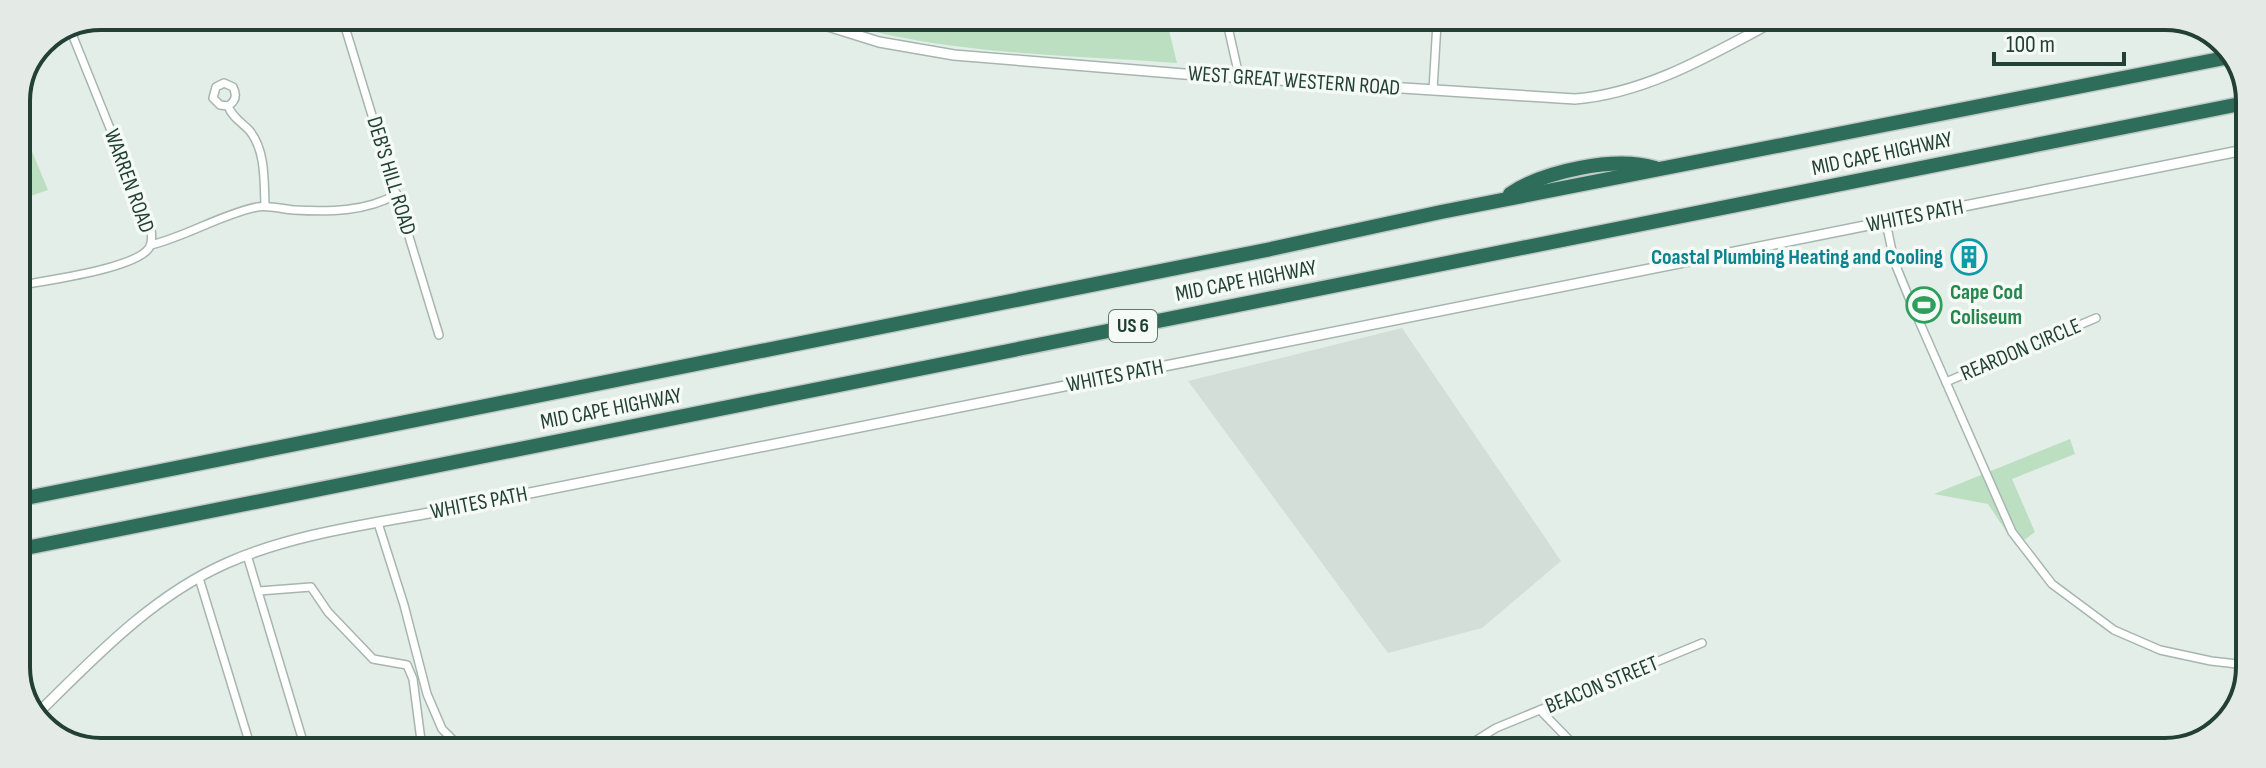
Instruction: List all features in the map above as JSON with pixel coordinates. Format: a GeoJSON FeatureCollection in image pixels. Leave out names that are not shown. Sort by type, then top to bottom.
{"type":"FeatureCollection","features":[{"type":"Feature","properties":{"kind":"highway","name":"MID CAPE HIGHWAY"},"geometry":{"type":"LineString","coordinates":[[30,497],[1287,246],[1502,199],[1541,178],[1604,165],[1633,163],[1659,169],[2222,59]]}},
{"type":"Feature","properties":{"kind":"highway","name":"MID CAPE HIGHWAY"},"geometry":{"type":"LineString","coordinates":[[30,547],[2236,105]]}},
{"type":"Feature","properties":{"kind":"street","name":"DEB'S HILL ROAD"},"geometry":{"type":"LineString","coordinates":[[346,30],[439,335]]}},
{"type":"Feature","properties":{"kind":"street","name":"WEST GREAT WESTERN ROAD"},"geometry":{"type":"LineString","coordinates":[[841,30],[879,42],[937,53],[1559,99],[1608,94],[1673,72],[1756,30]]}},
{"type":"Feature","properties":{"kind":"street"},"geometry":{"type":"LineString","coordinates":[[1229,30],[1239,76]]}},
{"type":"Feature","properties":{"kind":"street"},"geometry":{"type":"LineString","coordinates":[[1433,90],[1437,30]]}},
{"type":"Feature","properties":{"kind":"street","name":"WARREN ROAD"},"geometry":{"type":"LineString","coordinates":[[30,283],[130,263],[151,245],[151,230],[73,36]]}},
{"type":"Feature","properties":{"kind":"street"},"geometry":{"type":"LineString","coordinates":[[228,106],[254,137],[259,151],[265,206]]}},
{"type":"Feature","properties":{"kind":"street","name":"WHITES PATH"},"geometry":{"type":"LineString","coordinates":[[43,708],[131,624],[199,578],[247,555],[279,545],[2236,152]]}},
{"type":"Feature","properties":{"kind":"street"},"geometry":{"type":"LineString","coordinates":[[151,245],[265,206],[313,211],[348,209],[374,205],[397,194]]}},
{"type":"Feature","properties":{"kind":"street"},"geometry":{"type":"LineString","coordinates":[[1886,222],[1897,269],[1929,348],[2012,532],[2052,584],[2114,630],[2160,650],[2236,664]]}},
{"type":"Feature","properties":{"kind":"street","name":"REARDON CIRCLE"},"geometry":{"type":"LineString","coordinates":[[1946,382],[2096,318]]}},
{"type":"Feature","properties":{"kind":"street"},"geometry":{"type":"LineString","coordinates":[[378,523],[404,605],[427,694],[442,729],[451,738]]}},
{"type":"Feature","properties":{"kind":"street"},"geometry":{"type":"LineString","coordinates":[[247,555],[302,738]]}},
{"type":"Feature","properties":{"kind":"street"},"geometry":{"type":"LineString","coordinates":[[199,578],[248,738]]}},
{"type":"Feature","properties":{"kind":"street"},"geometry":{"type":"LineString","coordinates":[[259,591],[311,587],[328,612],[373,659],[407,665],[413,679],[421,738]]}},
{"type":"Feature","properties":{"kind":"street","name":"BEACON STREET"},"geometry":{"type":"LineString","coordinates":[[1480,738],[1496,728],[1702,643]]}},
{"type":"Feature","properties":{"kind":"street"},"geometry":{"type":"LineString","coordinates":[[1540,710],[1567,738]]}},
{"type":"Feature","properties":{"kind":"shaded area"},"geometry":{"type":"Polygon","coordinates":[[[1402,328],[1561,561],[1482,628],[1388,653],[1188,381],[1402,328]]]}},
{"type":"Feature","properties":{"kind":"green space"},"geometry":{"type":"Polygon","coordinates":[[[868,30],[1169,30],[1177,63],[999,51],[868,30]]]}},
{"type":"Feature","properties":{"kind":"green space"},"geometry":{"type":"Polygon","coordinates":[[[30,147],[48,190],[30,196],[30,147]]]}},
{"type":"Feature","properties":{"kind":"green space"},"geometry":{"type":"Polygon","coordinates":[[[2070,439],[2075,454],[2012,479],[2035,532],[2016,546],[1988,504],[1934,494],[2070,439]]]}},
{"type":"Feature","properties":{"kind":"place","name":"Coastal Plumbing Heating and Cooling"},"geometry":{"type":"Point","coordinates":[1969,257]}},
{"type":"Feature","properties":{"kind":"place","name":"Cape Cod Coliseum"},"geometry":{"type":"Point","coordinates":[1924,305]}}]}
